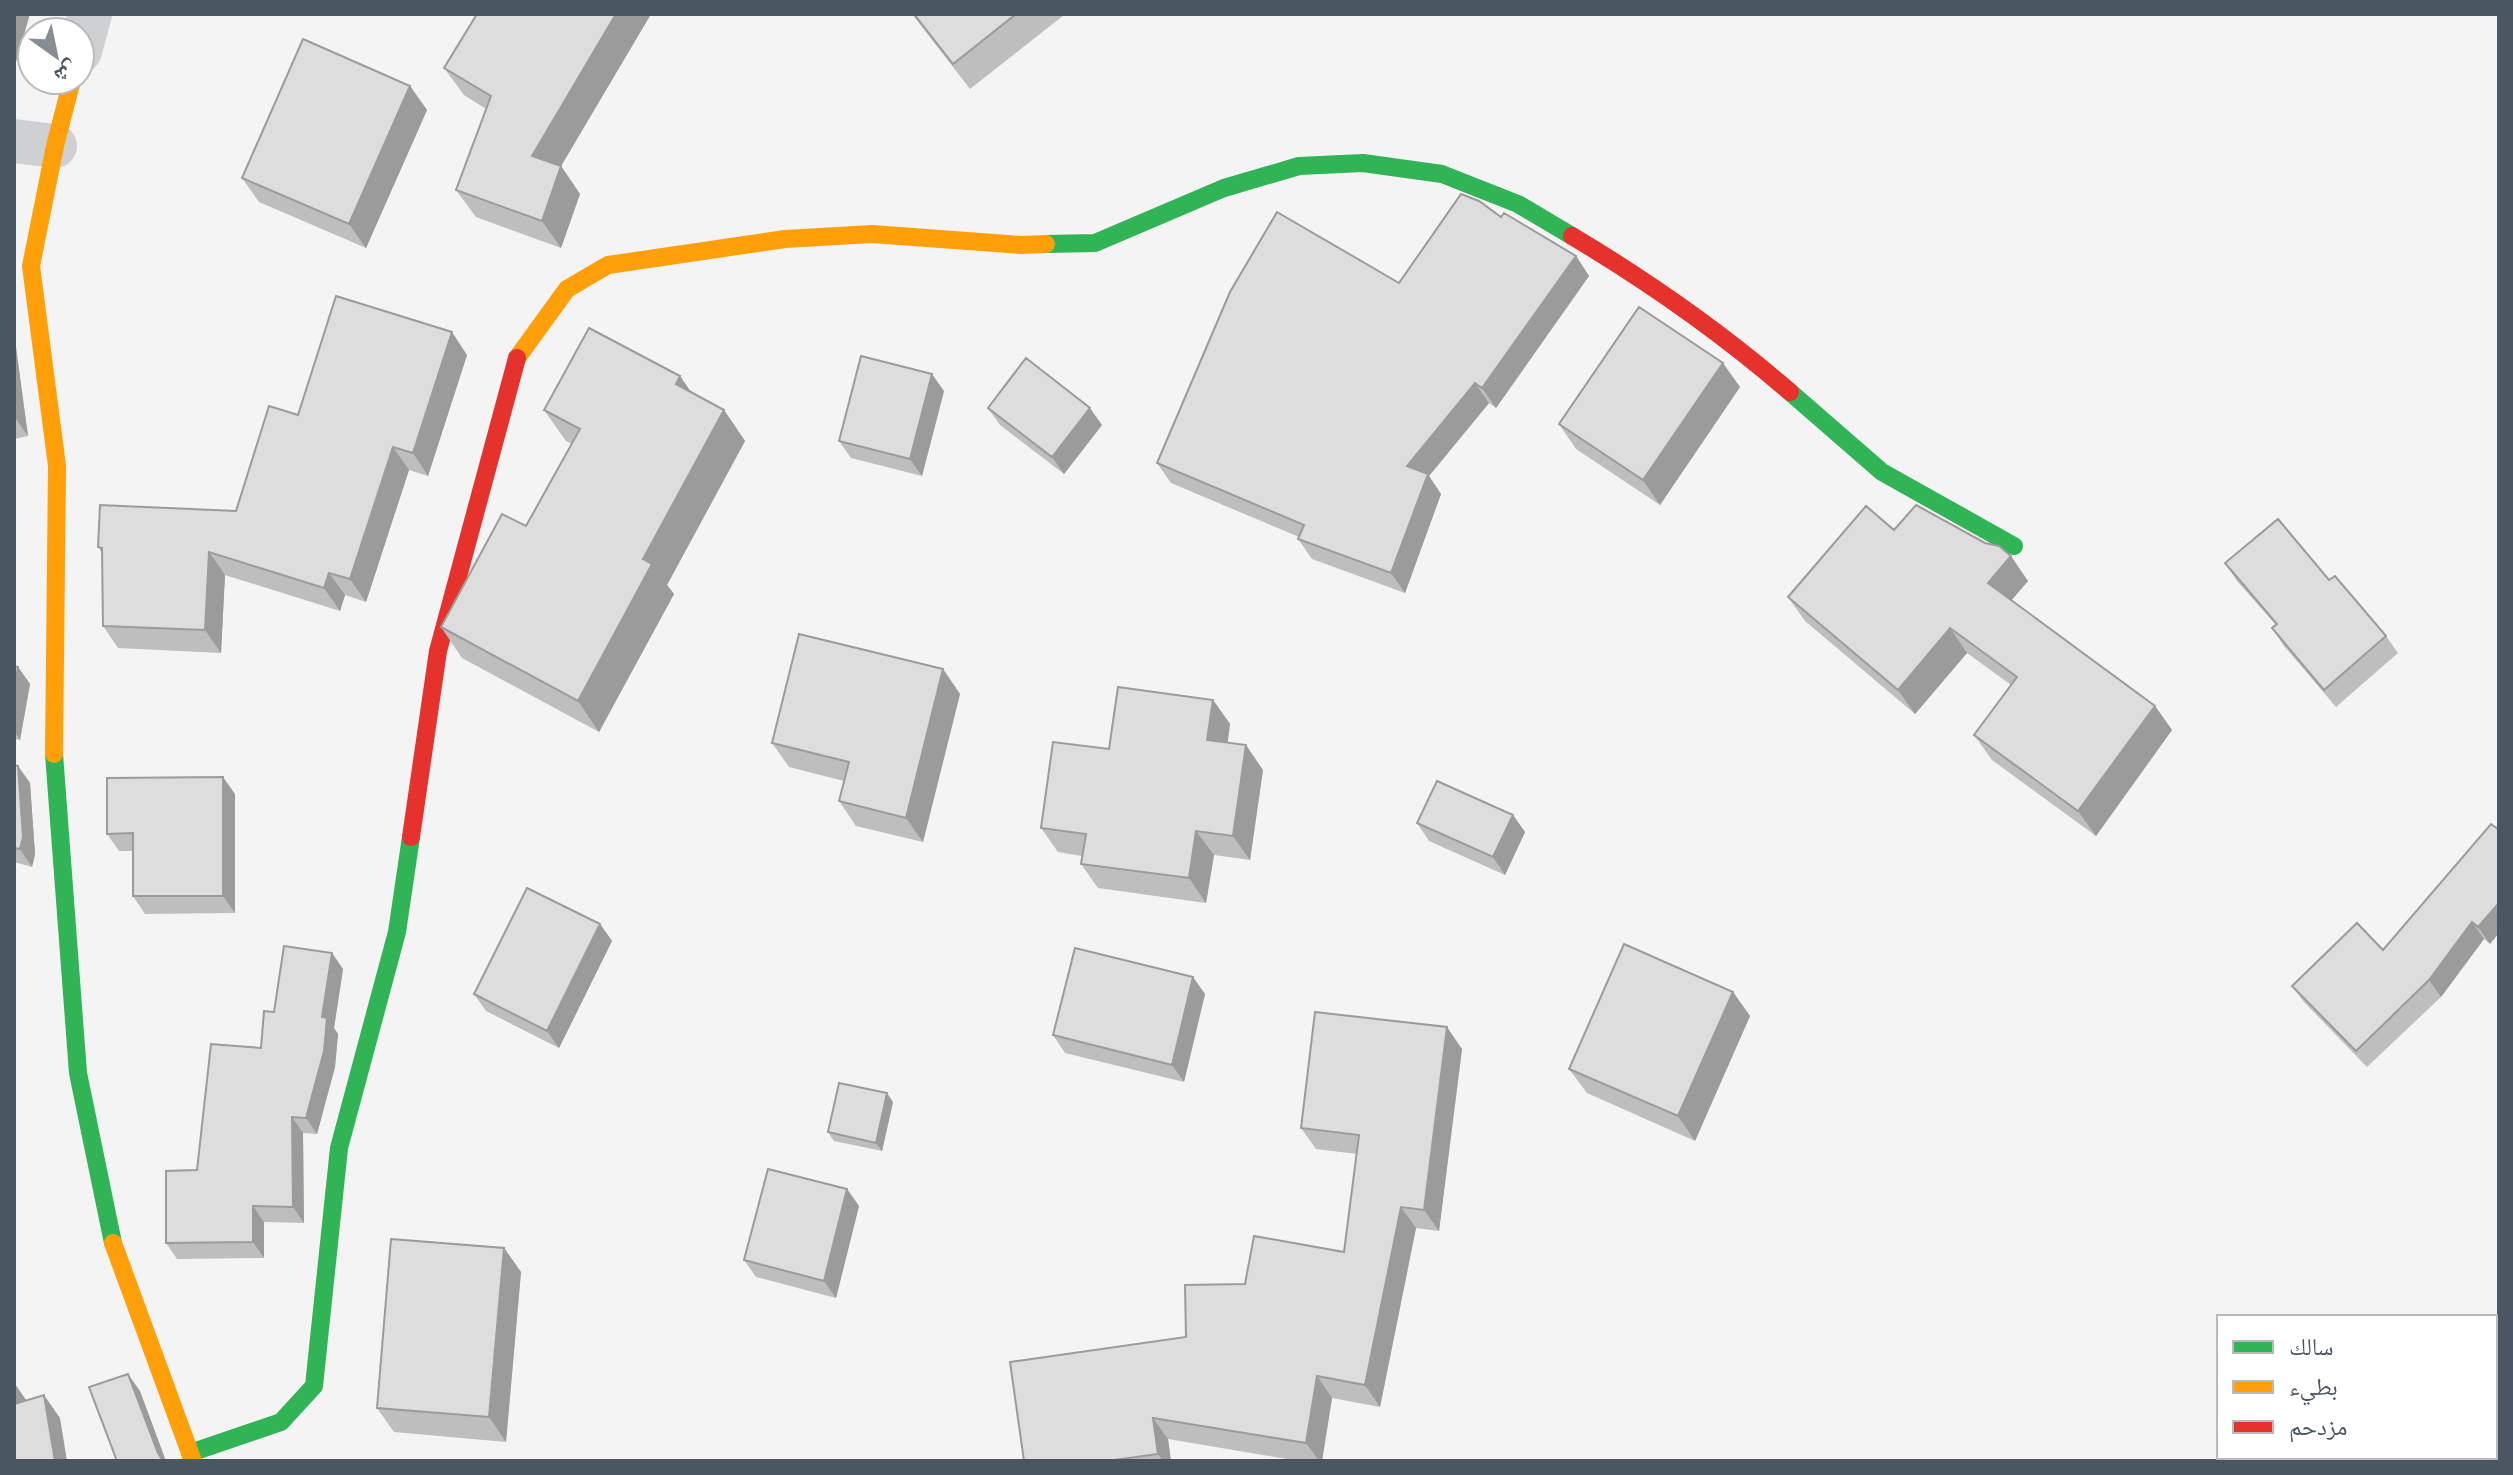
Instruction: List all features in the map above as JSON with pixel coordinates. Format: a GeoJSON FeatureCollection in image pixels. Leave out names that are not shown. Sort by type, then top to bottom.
{"type":"FeatureCollection","features":[{"type":"Feature","properties":{"kind":"street"},"geometry":{"type":"LineString","coordinates":[[62,96],[34,144],[31,266],[57,466],[54,772],[78,1073],[116,1256],[191,1457],[281,1422],[314,1386],[339,1148],[397,932],[438,651],[518,354],[567,289],[608,265],[785,239],[872,234],[1021,245],[1095,243],[1224,188],[1299,166],[1363,163],[1442,174],[1518,204],[1612,260],[1739,348],[1882,472],[2014,546]]}},
{"type":"Feature","properties":{"kind":"building"},"geometry":{"type":"Polygon","coordinates":[[[477,14],[616,14],[532,156],[561,166],[542,221],[456,190],[491,96],[444,68],[477,14]]]}},
{"type":"Feature","properties":{"kind":"building"},"geometry":{"type":"Polygon","coordinates":[[[914,14],[1016,14],[953,64],[914,14]]]}},
{"type":"Feature","properties":{"kind":"building"},"geometry":{"type":"Polygon","coordinates":[[[303,39],[410,86],[349,224],[242,178],[303,39]]]}},
{"type":"Feature","properties":{"kind":"building"},"geometry":{"type":"Polygon","coordinates":[[[1461,194],[1479,201],[1501,217],[1504,213],[1576,256],[1482,388],[1475,383],[1407,466],[1428,474],[1391,573],[1298,539],[1304,525],[1157,463],[1230,292],[1277,212],[1399,283],[1461,194]]]}},
{"type":"Feature","properties":{"kind":"building"},"geometry":{"type":"Polygon","coordinates":[[[336,296],[452,332],[413,453],[393,447],[350,579],[329,573],[324,588],[209,552],[205,630],[103,626],[102,548],[98,547],[100,505],[236,511],[269,406],[298,415],[336,296]]]}},
{"type":"Feature","properties":{"kind":"building"},"geometry":{"type":"Polygon","coordinates":[[[1639,307],[1723,363],[1643,480],[1559,424],[1639,307]]]}},
{"type":"Feature","properties":{"kind":"building"},"geometry":{"type":"Polygon","coordinates":[[[589,328],[680,376],[676,384],[724,410],[643,559],[652,564],[578,701],[441,627],[502,514],[526,526],[580,429],[544,410],[589,328]]]}},
{"type":"Feature","properties":{"kind":"building"},"geometry":{"type":"Polygon","coordinates":[[[861,356],[932,374],[910,459],[839,441],[861,356]]]}},
{"type":"Feature","properties":{"kind":"building"},"geometry":{"type":"Polygon","coordinates":[[[1026,358],[1090,408],[1052,457],[988,408],[1026,358]]]}},
{"type":"Feature","properties":{"kind":"building"},"geometry":{"type":"Polygon","coordinates":[[[1916,505],[1985,543],[1999,546],[2011,556],[1988,583],[2155,706],[2078,811],[1974,735],[2017,677],[1950,628],[1898,690],[1788,597],[1866,506],[1894,530],[1916,505]]]}},
{"type":"Feature","properties":{"kind":"building"},"geometry":{"type":"Polygon","coordinates":[[[2278,519],[2329,580],[2335,576],[2386,636],[2324,690],[2272,628],[2277,624],[2225,563],[2278,519]]]}},
{"type":"Feature","properties":{"kind":"building"},"geometry":{"type":"Polygon","coordinates":[[[799,634],[943,669],[906,818],[839,801],[849,762],[772,743],[799,634]]]}},
{"type":"Feature","properties":{"kind":"building"},"geometry":{"type":"Polygon","coordinates":[[[14,666],[18,667],[14,688],[14,666]]]}},
{"type":"Feature","properties":{"kind":"building"},"geometry":{"type":"Polygon","coordinates":[[[1118,687],[1213,700],[1207,740],[1246,745],[1233,836],[1196,831],[1189,878],[1081,864],[1086,834],[1041,828],[1053,742],[1109,749],[1118,687]]]}},
{"type":"Feature","properties":{"kind":"building"},"geometry":{"type":"Polygon","coordinates":[[[14,765],[18,766],[23,837],[20,849],[14,848],[14,765]]]}},
{"type":"Feature","properties":{"kind":"building"},"geometry":{"type":"Polygon","coordinates":[[[223,777],[223,896],[133,896],[133,833],[107,834],[107,778],[223,777]]]}},
{"type":"Feature","properties":{"kind":"building"},"geometry":{"type":"Polygon","coordinates":[[[1437,781],[1513,815],[1493,857],[1417,823],[1437,781]]]}},
{"type":"Feature","properties":{"kind":"building"},"geometry":{"type":"Polygon","coordinates":[[[2491,824],[2499,830],[2499,903],[2478,927],[2472,922],[2429,980],[2356,1051],[2292,986],[2357,923],[2383,950],[2491,824]]]}},
{"type":"Feature","properties":{"kind":"building"},"geometry":{"type":"Polygon","coordinates":[[[527,888],[600,924],[547,1031],[474,994],[527,888]]]}},
{"type":"Feature","properties":{"kind":"building"},"geometry":{"type":"Polygon","coordinates":[[[1624,944],[1733,992],[1678,1116],[1569,1069],[1624,944]]]}},
{"type":"Feature","properties":{"kind":"building"},"geometry":{"type":"Polygon","coordinates":[[[284,946],[332,953],[322,1017],[327,1018],[324,1051],[306,1118],[292,1117],[293,1207],[253,1206],[253,1242],[166,1243],[166,1171],[197,1170],[211,1044],[261,1048],[264,1011],[274,1012],[284,946]]]}},
{"type":"Feature","properties":{"kind":"building"},"geometry":{"type":"Polygon","coordinates":[[[1075,948],[1193,977],[1172,1065],[1053,1035],[1075,948]]]}},
{"type":"Feature","properties":{"kind":"building"},"geometry":{"type":"Polygon","coordinates":[[[1315,1012],[1447,1027],[1424,1210],[1401,1207],[1365,1385],[1317,1376],[1306,1443],[1153,1418],[1158,1454],[1107,1461],[1024,1461],[1010,1362],[1186,1337],[1185,1285],[1245,1284],[1254,1236],[1344,1252],[1359,1135],[1301,1128],[1315,1012]]]}},
{"type":"Feature","properties":{"kind":"building"},"geometry":{"type":"Polygon","coordinates":[[[839,1083],[887,1093],[876,1143],[828,1132],[839,1083]]]}},
{"type":"Feature","properties":{"kind":"building"},"geometry":{"type":"Polygon","coordinates":[[[768,1169],[847,1189],[824,1281],[744,1260],[768,1169]]]}},
{"type":"Feature","properties":{"kind":"building"},"geometry":{"type":"Polygon","coordinates":[[[391,1239],[504,1248],[489,1417],[377,1408],[391,1239]]]}},
{"type":"Feature","properties":{"kind":"building"},"geometry":{"type":"Polygon","coordinates":[[[128,1374],[163,1461],[117,1461],[89,1387],[128,1374]]]}},
{"type":"Feature","properties":{"kind":"building"},"geometry":{"type":"Polygon","coordinates":[[[14,1384],[15,1404],[44,1395],[55,1461],[14,1461],[14,1384]]]}},
{"type":"Feature","properties":{"kind":"traffic: fast"},"geometry":{"type":"LineString","coordinates":[[1046,244],[1095,243],[1224,188],[1299,166],[1363,163],[1442,174],[1518,204],[1572,236]]}},
{"type":"Feature","properties":{"kind":"traffic: fast"},"geometry":{"type":"LineString","coordinates":[[1790,392],[1882,472],[2014,546]]}},
{"type":"Feature","properties":{"kind":"traffic: fast"},"geometry":{"type":"LineString","coordinates":[[54,754],[78,1073],[113,1243]]}},
{"type":"Feature","properties":{"kind":"traffic: fast"},"geometry":{"type":"LineString","coordinates":[[190,1453],[281,1422],[314,1386],[339,1148],[397,932],[411,837]]}},
{"type":"Feature","properties":{"kind":"traffic: slow"},"geometry":{"type":"LineString","coordinates":[[54,754],[57,466],[31,266],[68,96]]}},
{"type":"Feature","properties":{"kind":"traffic: slow"},"geometry":{"type":"LineString","coordinates":[[517,358],[567,289],[608,265],[785,239],[872,234],[1021,245],[1046,244]]}},
{"type":"Feature","properties":{"kind":"traffic: slow"},"geometry":{"type":"LineString","coordinates":[[113,1243],[193,1461]]}},
{"type":"Feature","properties":{"kind":"traffic: jam"},"geometry":{"type":"LineString","coordinates":[[1572,236],[1685,310],[1790,392]]}},
{"type":"Feature","properties":{"kind":"traffic: jam"},"geometry":{"type":"LineString","coordinates":[[411,837],[438,651],[517,358]]}}]}
